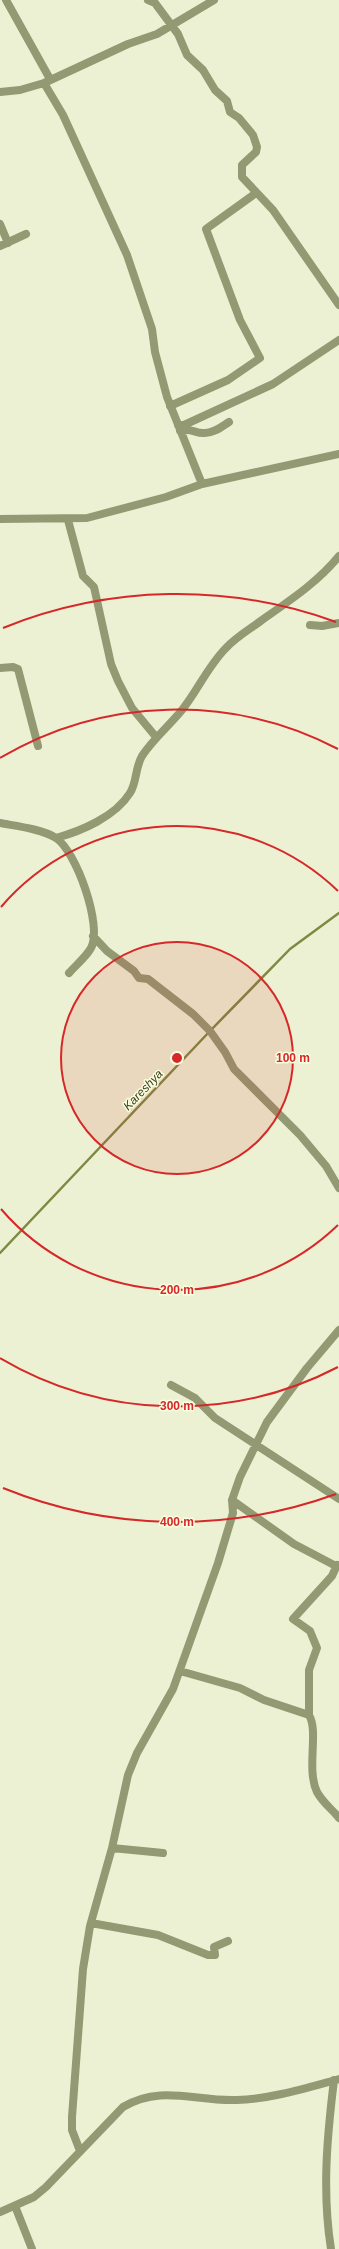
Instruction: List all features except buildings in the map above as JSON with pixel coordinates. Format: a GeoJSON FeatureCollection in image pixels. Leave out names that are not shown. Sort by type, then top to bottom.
{"type":"FeatureCollection","features":[{"type":"Feature","properties":{"kind":"street"},"geometry":{"type":"LineString","coordinates":[[6,0],[47,81],[127,255],[152,329],[155,352],[170,406],[202,484]]}},
{"type":"Feature","properties":{"kind":"street"},"geometry":{"type":"LineString","coordinates":[[148,0],[155,3],[178,34],[187,55],[203,70],[215,90],[227,101],[230,112],[239,118],[253,135],[257,147],[256,152],[247,159],[241,170],[242,177],[273,210],[339,305]]}},
{"type":"Feature","properties":{"kind":"street"},"geometry":{"type":"LineString","coordinates":[[0,92],[20,90],[47,81],[128,44],[157,34],[170,24],[214,0]]}},
{"type":"Feature","properties":{"kind":"street"},"geometry":{"type":"LineString","coordinates":[[170,406],[228,380],[260,358],[240,320],[206,228],[256,193]]}},
{"type":"Feature","properties":{"kind":"street"},"geometry":{"type":"LineString","coordinates":[[0,224],[8,243]]}},
{"type":"Feature","properties":{"kind":"street"},"geometry":{"type":"LineString","coordinates":[[0,246],[26,234]]}},
{"type":"Feature","properties":{"kind":"street"},"geometry":{"type":"LineString","coordinates":[[179,428],[273,384],[339,340]]}},
{"type":"Feature","properties":{"kind":"street"},"geometry":{"type":"LineString","coordinates":[[179,428],[204,434],[214,431],[229,422]]}},
{"type":"Feature","properties":{"kind":"street"},"geometry":{"type":"LineString","coordinates":[[0,519],[68,520],[111,513],[202,484],[339,454]]}},
{"type":"Feature","properties":{"kind":"street"},"geometry":{"type":"LineString","coordinates":[[68,520],[83,576],[94,587],[111,664],[118,682],[132,708],[156,737]]}},
{"type":"Feature","properties":{"kind":"street"},"geometry":{"type":"LineString","coordinates":[[56,838],[77,832],[89,826],[108,814],[122,802],[133,786],[137,766],[156,737],[182,710],[226,647],[295,597],[339,556]]}},
{"type":"Feature","properties":{"kind":"street"},"geometry":{"type":"LineString","coordinates":[[310,625],[322,626],[339,623]]}},
{"type":"Feature","properties":{"kind":"street"},"geometry":{"type":"LineString","coordinates":[[0,668],[13,667],[18,669],[38,746]]}},
{"type":"Feature","properties":{"kind":"street"},"geometry":{"type":"LineString","coordinates":[[0,822],[27,828],[56,838],[68,851],[88,893],[93,936],[91,948],[69,973]]}},
{"type":"Feature","properties":{"kind":"street"},"geometry":{"type":"LineString","coordinates":[[93,936],[107,951],[134,971],[139,978],[148,979],[197,1018],[225,1052],[234,1069],[300,1135],[326,1166],[339,1188]]}},
{"type":"Feature","properties":{"kind":"street"},"geometry":{"type":"LineString","coordinates":[[80,2151],[72,2130],[72,2117],[83,1969],[91,1923],[112,1848],[132,1764],[161,1714],[180,1671],[218,1563],[233,1513],[232,1500],[240,1477],[267,1422],[339,1330]]}},
{"type":"Feature","properties":{"kind":"street"},"geometry":{"type":"LineString","coordinates":[[171,1385],[195,1398],[215,1418],[339,1499]]}},
{"type":"Feature","properties":{"kind":"street"},"geometry":{"type":"LineString","coordinates":[[232,1500],[294,1544],[338,1565],[332,1576],[293,1619],[310,1632],[317,1648],[309,1670],[309,1715],[312,1726],[311,1771],[316,1790],[324,1803],[339,1818]]}},
{"type":"Feature","properties":{"kind":"street"},"geometry":{"type":"LineString","coordinates":[[180,1671],[240,1688],[264,1700],[309,1715]]}},
{"type":"Feature","properties":{"kind":"street"},"geometry":{"type":"LineString","coordinates":[[112,1848],[163,1853]]}},
{"type":"Feature","properties":{"kind":"street"},"geometry":{"type":"LineString","coordinates":[[91,1923],[158,1935],[208,1955],[214,1955],[214,1947],[217,1944],[228,1941]]}},
{"type":"Feature","properties":{"kind":"street"},"geometry":{"type":"LineString","coordinates":[[0,2212],[34,2196],[46,2187],[123,2107],[136,2099],[151,2095],[237,2100],[282,2094],[336,2080],[327,2145],[325,2183],[331,2249]]}},
{"type":"Feature","properties":{"kind":"street"},"geometry":{"type":"LineString","coordinates":[[15,2206],[32,2249]]}},
{"type":"Feature","properties":{"kind":"waterway","name":"Kareshya"},"geometry":{"type":"LineString","coordinates":[[0,1253],[210,1031],[290,949],[339,913]]}}]}
